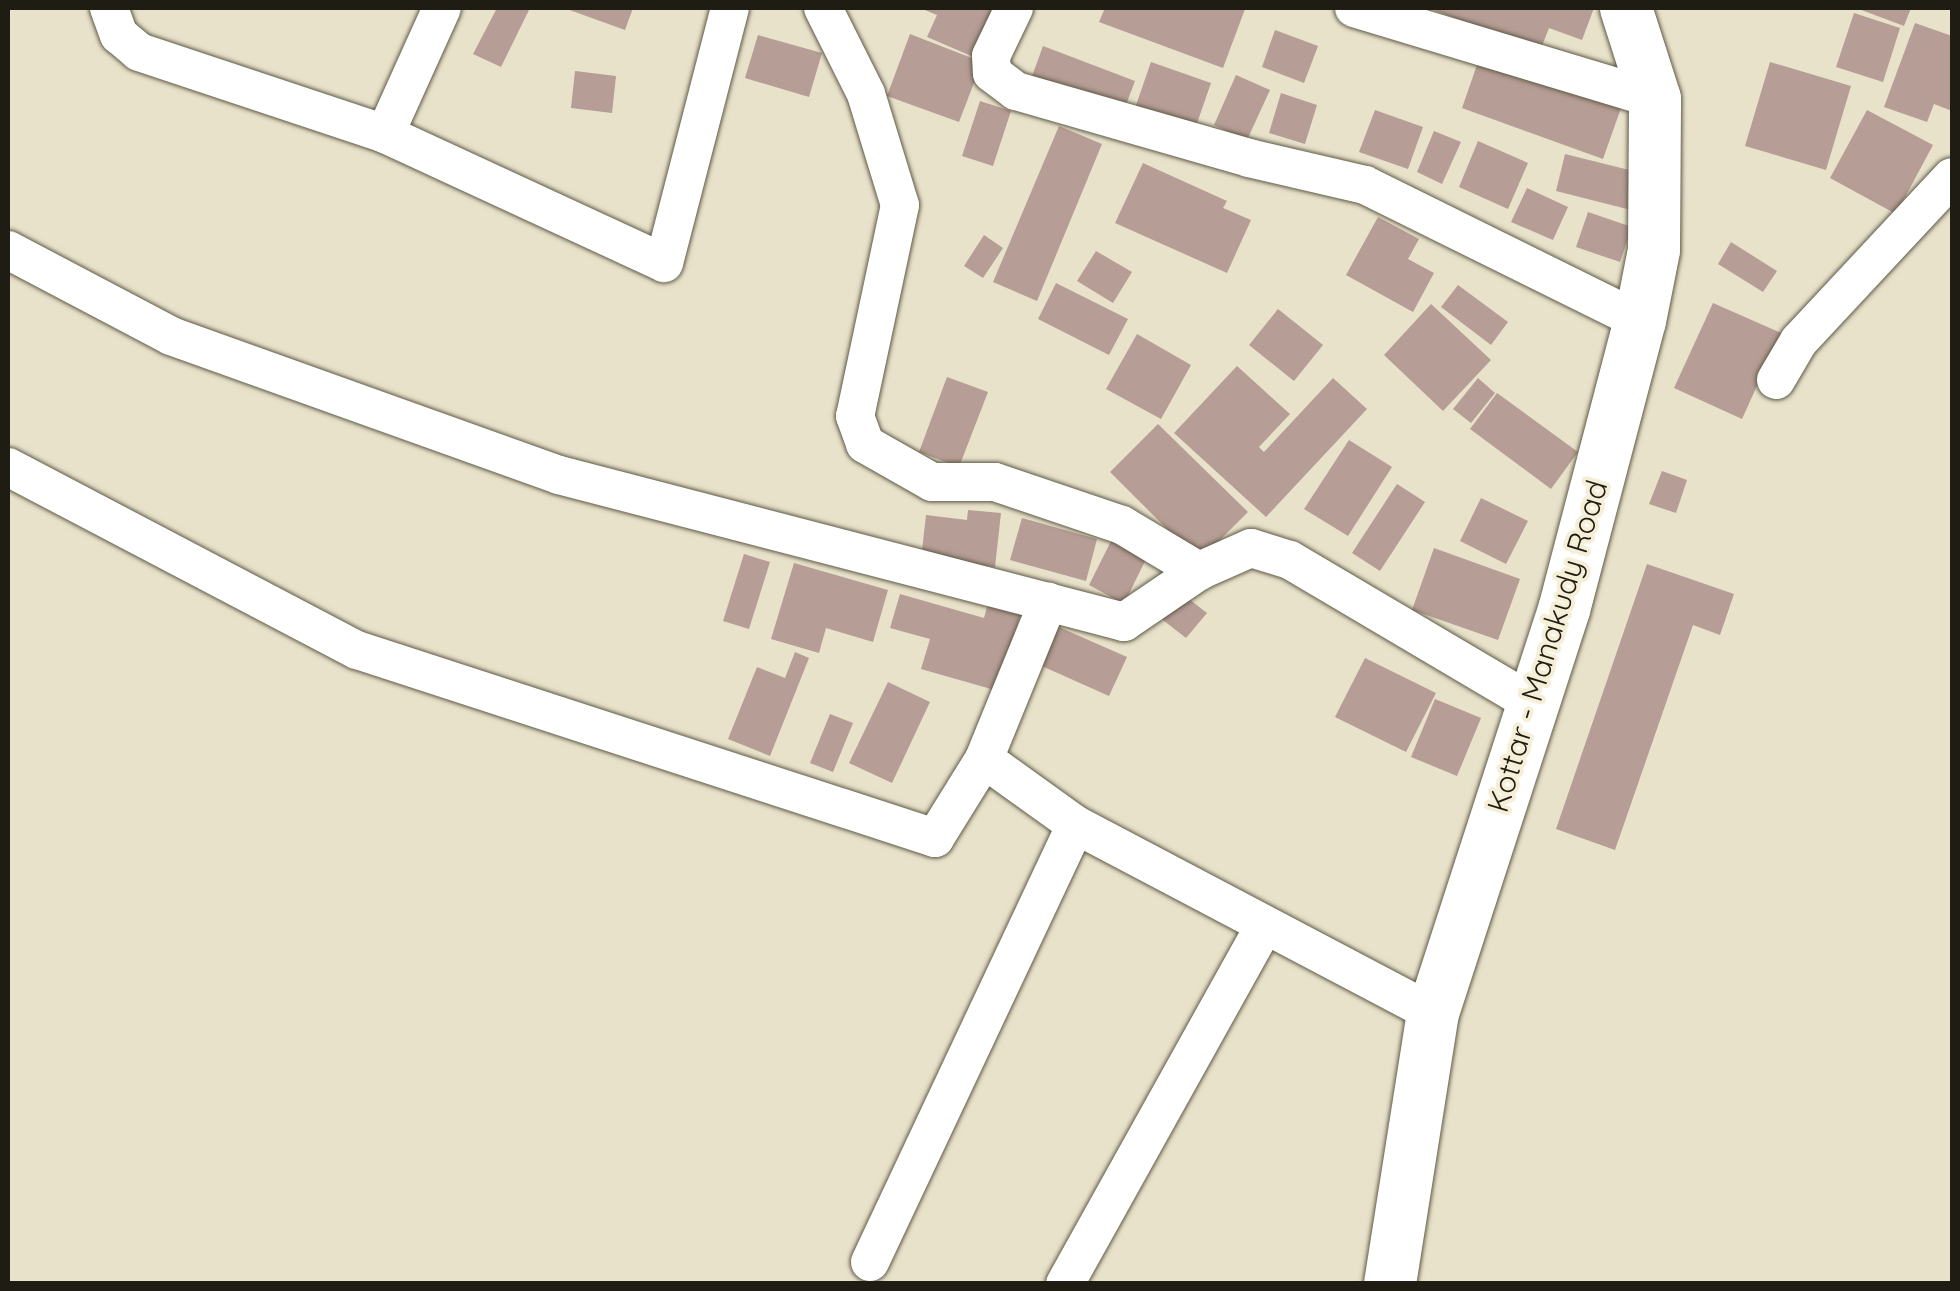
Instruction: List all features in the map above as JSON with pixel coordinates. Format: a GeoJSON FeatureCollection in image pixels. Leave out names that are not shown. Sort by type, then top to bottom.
{"type":"FeatureCollection","features":[{"type":"Feature","properties":{"kind":"main road","name":"Kottar - Manakudy Road"},"geometry":{"type":"LineString","coordinates":[[1390,1284],[1432,1013],[1564,610],[1640,320],[1654,250],[1655,99],[1626,8]]}},
{"type":"Feature","properties":{"kind":"street"},"geometry":{"type":"LineString","coordinates":[[110,8],[119,35],[139,52],[385,134],[664,263],[730,8]]}},
{"type":"Feature","properties":{"kind":"street"},"geometry":{"type":"LineString","coordinates":[[385,134],[442,8]]}},
{"type":"Feature","properties":{"kind":"street"},"geometry":{"type":"LineString","coordinates":[[823,8],[866,94],[900,205],[855,416],[865,444],[932,482],[995,482],[1122,525],[1198,571]]}},
{"type":"Feature","properties":{"kind":"street"},"geometry":{"type":"LineString","coordinates":[[1014,8],[991,56],[992,73],[1016,91],[1249,158],[1365,185],[1640,320]]}},
{"type":"Feature","properties":{"kind":"street"},"geometry":{"type":"LineString","coordinates":[[1354,8],[1655,99]]}},
{"type":"Feature","properties":{"kind":"street"},"geometry":{"type":"LineString","coordinates":[[1776,380],[1800,341],[1952,176]]}},
{"type":"Feature","properties":{"kind":"street"},"geometry":{"type":"LineString","coordinates":[[8,250],[171,336],[559,475],[1124,622],[1198,571],[1252,548],[1290,560],[1532,703]]}},
{"type":"Feature","properties":{"kind":"street"},"geometry":{"type":"LineString","coordinates":[[8,467],[356,650],[935,838],[984,760],[1048,602]]}},
{"type":"Feature","properties":{"kind":"street"},"geometry":{"type":"LineString","coordinates":[[984,760],[1076,824],[1432,1013]]}},
{"type":"Feature","properties":{"kind":"street"},"geometry":{"type":"LineString","coordinates":[[870,1262],[1076,824]]}},
{"type":"Feature","properties":{"kind":"street"},"geometry":{"type":"LineString","coordinates":[[1065,1284],[1264,927]]}},
{"type":"Feature","properties":{"kind":"building"},"geometry":{"type":"Polygon","coordinates":[[[497,8],[530,8],[501,67],[473,54],[497,8]]]}},
{"type":"Feature","properties":{"kind":"building"},"geometry":{"type":"Polygon","coordinates":[[[564,8],[633,8],[625,30],[564,8]]]}},
{"type":"Feature","properties":{"kind":"building"},"geometry":{"type":"Polygon","coordinates":[[[920,8],[998,8],[976,58],[927,37],[937,15],[920,8]]]}},
{"type":"Feature","properties":{"kind":"building"},"geometry":{"type":"Polygon","coordinates":[[[1105,8],[1245,9],[1223,68],[1099,22],[1105,8]]]}},
{"type":"Feature","properties":{"kind":"building"},"geometry":{"type":"Polygon","coordinates":[[[1429,8],[1594,8],[1582,40],[1549,28],[1540,51],[1429,8]]]}},
{"type":"Feature","properties":{"kind":"building"},"geometry":{"type":"Polygon","coordinates":[[[1856,8],[1911,8],[1904,26],[1856,8]]]}},
{"type":"Feature","properties":{"kind":"building"},"geometry":{"type":"Polygon","coordinates":[[[1854,13],[1900,28],[1883,82],[1836,67],[1854,13]]]}},
{"type":"Feature","properties":{"kind":"building"},"geometry":{"type":"Polygon","coordinates":[[[1915,23],[1952,36],[1952,111],[1934,104],[1927,122],[1884,107],[1915,23]]]}},
{"type":"Feature","properties":{"kind":"building"},"geometry":{"type":"Polygon","coordinates":[[[1275,30],[1318,46],[1304,83],[1262,67],[1275,30]]]}},
{"type":"Feature","properties":{"kind":"building"},"geometry":{"type":"Polygon","coordinates":[[[910,34],[982,62],[959,122],[887,96],[910,34]]]}},
{"type":"Feature","properties":{"kind":"building"},"geometry":{"type":"Polygon","coordinates":[[[758,35],[822,53],[809,97],[745,78],[758,35]]]}},
{"type":"Feature","properties":{"kind":"building"},"geometry":{"type":"Polygon","coordinates":[[[1043,46],[1135,81],[1123,113],[1031,79],[1043,46]]]}},
{"type":"Feature","properties":{"kind":"building"},"geometry":{"type":"Polygon","coordinates":[[[1479,59],[1621,108],[1603,159],[1462,108],[1479,59]]]}},
{"type":"Feature","properties":{"kind":"building"},"geometry":{"type":"Polygon","coordinates":[[[1151,62],[1211,83],[1195,129],[1135,108],[1151,62]]]}},
{"type":"Feature","properties":{"kind":"building"},"geometry":{"type":"Polygon","coordinates":[[[1770,62],[1851,86],[1826,170],[1745,146],[1770,62]]]}},
{"type":"Feature","properties":{"kind":"building"},"geometry":{"type":"Polygon","coordinates":[[[575,71],[616,76],[612,113],[571,108],[575,71]]]}},
{"type":"Feature","properties":{"kind":"building"},"geometry":{"type":"Polygon","coordinates":[[[1236,75],[1270,90],[1247,140],[1214,125],[1236,75]]]}},
{"type":"Feature","properties":{"kind":"building"},"geometry":{"type":"Polygon","coordinates":[[[1281,93],[1317,105],[1305,144],[1269,133],[1281,93]]]}},
{"type":"Feature","properties":{"kind":"building"},"geometry":{"type":"Polygon","coordinates":[[[980,101],[1011,111],[993,166],[962,156],[980,101]]]}},
{"type":"Feature","properties":{"kind":"building"},"geometry":{"type":"Polygon","coordinates":[[[1375,110],[1423,127],[1408,169],[1359,152],[1375,110]]]}},
{"type":"Feature","properties":{"kind":"building"},"geometry":{"type":"Polygon","coordinates":[[[1867,110],[1933,145],[1896,214],[1830,178],[1867,110]]]}},
{"type":"Feature","properties":{"kind":"building"},"geometry":{"type":"Polygon","coordinates":[[[1059,126],[1102,144],[1037,301],[993,282],[1059,126]]]}},
{"type":"Feature","properties":{"kind":"building"},"geometry":{"type":"Polygon","coordinates":[[[1434,131],[1461,142],[1442,184],[1417,172],[1434,131]]]}},
{"type":"Feature","properties":{"kind":"building"},"geometry":{"type":"Polygon","coordinates":[[[1478,141],[1528,163],[1508,209],[1459,187],[1478,141]]]}},
{"type":"Feature","properties":{"kind":"building"},"geometry":{"type":"Polygon","coordinates":[[[1565,154],[1641,173],[1631,210],[1556,191],[1565,154]]]}},
{"type":"Feature","properties":{"kind":"building"},"geometry":{"type":"Polygon","coordinates":[[[1143,163],[1227,201],[1223,208],[1251,220],[1227,273],[1115,223],[1143,163]]]}},
{"type":"Feature","properties":{"kind":"building"},"geometry":{"type":"Polygon","coordinates":[[[1527,188],[1568,207],[1553,240],[1511,222],[1527,188]]]}},
{"type":"Feature","properties":{"kind":"building"},"geometry":{"type":"Polygon","coordinates":[[[1588,212],[1632,227],[1620,262],[1576,247],[1588,212]]]}},
{"type":"Feature","properties":{"kind":"building"},"geometry":{"type":"Polygon","coordinates":[[[1378,217],[1419,239],[1408,259],[1434,273],[1413,312],[1346,275],[1378,217]]]}},
{"type":"Feature","properties":{"kind":"building"},"geometry":{"type":"Polygon","coordinates":[[[984,235],[1003,248],[983,278],[964,266],[984,235]]]}},
{"type":"Feature","properties":{"kind":"building"},"geometry":{"type":"Polygon","coordinates":[[[1731,242],[1777,271],[1763,292],[1718,264],[1731,242]]]}},
{"type":"Feature","properties":{"kind":"building"},"geometry":{"type":"Polygon","coordinates":[[[1096,251],[1132,272],[1113,303],[1077,281],[1096,251]]]}},
{"type":"Feature","properties":{"kind":"building"},"geometry":{"type":"Polygon","coordinates":[[[1056,283],[1128,319],[1109,355],[1038,319],[1056,283]]]}},
{"type":"Feature","properties":{"kind":"building"},"geometry":{"type":"Polygon","coordinates":[[[1458,285],[1508,322],[1491,345],[1441,307],[1458,285]]]}},
{"type":"Feature","properties":{"kind":"building"},"geometry":{"type":"Polygon","coordinates":[[[1713,303],[1781,333],[1742,419],[1674,388],[1713,303]]]}},
{"type":"Feature","properties":{"kind":"building"},"geometry":{"type":"Polygon","coordinates":[[[1431,304],[1491,360],[1443,411],[1384,355],[1431,304]]]}},
{"type":"Feature","properties":{"kind":"building"},"geometry":{"type":"Polygon","coordinates":[[[1278,309],[1323,345],[1294,381],[1249,345],[1278,309]]]}},
{"type":"Feature","properties":{"kind":"building"},"geometry":{"type":"Polygon","coordinates":[[[1137,334],[1191,365],[1161,419],[1106,389],[1137,334]]]}},
{"type":"Feature","properties":{"kind":"building"},"geometry":{"type":"Polygon","coordinates":[[[1237,366],[1290,414],[1259,447],[1264,452],[1333,378],[1367,409],[1266,517],[1174,433],[1237,366]]]}},
{"type":"Feature","properties":{"kind":"building"},"geometry":{"type":"Polygon","coordinates":[[[947,377],[988,392],[959,467],[919,452],[947,377]]]}},
{"type":"Feature","properties":{"kind":"building"},"geometry":{"type":"Polygon","coordinates":[[[1478,378],[1495,393],[1471,423],[1453,409],[1478,378]]]}},
{"type":"Feature","properties":{"kind":"building"},"geometry":{"type":"Polygon","coordinates":[[[1497,393],[1578,452],[1551,489],[1470,429],[1497,393]]]}},
{"type":"Feature","properties":{"kind":"building"},"geometry":{"type":"Polygon","coordinates":[[[1158,424],[1248,512],[1199,561],[1110,472],[1158,424]]]}},
{"type":"Feature","properties":{"kind":"building"},"geometry":{"type":"Polygon","coordinates":[[[1349,440],[1392,467],[1348,536],[1304,509],[1349,440]]]}},
{"type":"Feature","properties":{"kind":"building"},"geometry":{"type":"Polygon","coordinates":[[[1662,471],[1687,480],[1676,513],[1649,504],[1662,471]]]}},
{"type":"Feature","properties":{"kind":"building"},"geometry":{"type":"Polygon","coordinates":[[[1397,484],[1425,502],[1380,571],[1352,553],[1397,484]]]}},
{"type":"Feature","properties":{"kind":"building"},"geometry":{"type":"Polygon","coordinates":[[[1481,498],[1528,521],[1506,564],[1460,541],[1481,498]]]}},
{"type":"Feature","properties":{"kind":"building"},"geometry":{"type":"Polygon","coordinates":[[[968,510],[1001,513],[995,567],[921,559],[926,515],[967,520],[968,510]]]}},
{"type":"Feature","properties":{"kind":"building"},"geometry":{"type":"Polygon","coordinates":[[[1022,518],[1097,539],[1086,581],[1010,560],[1022,518]]]}},
{"type":"Feature","properties":{"kind":"building"},"geometry":{"type":"Polygon","coordinates":[[[1112,539],[1147,557],[1124,604],[1089,585],[1112,539]]]}},
{"type":"Feature","properties":{"kind":"building"},"geometry":{"type":"Polygon","coordinates":[[[1434,548],[1520,579],[1498,640],[1412,610],[1434,548]]]}},
{"type":"Feature","properties":{"kind":"building"},"geometry":{"type":"Polygon","coordinates":[[[744,554],[770,562],[749,629],[723,621],[744,554]]]}},
{"type":"Feature","properties":{"kind":"building"},"geometry":{"type":"Polygon","coordinates":[[[794,563],[888,590],[873,642],[826,628],[819,653],[771,639],[794,563]]]}},
{"type":"Feature","properties":{"kind":"building"},"geometry":{"type":"Polygon","coordinates":[[[1647,564],[1734,594],[1720,635],[1693,625],[1615,850],[1556,829],[1647,564]]]}},
{"type":"Feature","properties":{"kind":"building"},"geometry":{"type":"Polygon","coordinates":[[[1180,592],[1207,613],[1186,638],[1159,617],[1180,592]]]}},
{"type":"Feature","properties":{"kind":"building"},"geometry":{"type":"Polygon","coordinates":[[[900,594],[984,618],[990,596],[1023,606],[998,691],[921,669],[930,639],[890,628],[900,594]]]}},
{"type":"Feature","properties":{"kind":"building"},"geometry":{"type":"Polygon","coordinates":[[[1052,624],[1127,657],[1109,696],[1035,663],[1052,624]]]}},
{"type":"Feature","properties":{"kind":"building"},"geometry":{"type":"Polygon","coordinates":[[[795,652],[809,658],[770,756],[728,739],[757,667],[785,678],[795,652]]]}},
{"type":"Feature","properties":{"kind":"building"},"geometry":{"type":"Polygon","coordinates":[[[1365,658],[1436,693],[1406,752],[1335,717],[1365,658]]]}},
{"type":"Feature","properties":{"kind":"building"},"geometry":{"type":"Polygon","coordinates":[[[888,682],[930,702],[892,783],[849,763],[888,682]]]}},
{"type":"Feature","properties":{"kind":"building"},"geometry":{"type":"Polygon","coordinates":[[[1435,699],[1481,718],[1457,776],[1411,757],[1435,699]]]}},
{"type":"Feature","properties":{"kind":"building"},"geometry":{"type":"Polygon","coordinates":[[[830,714],[853,723],[833,772],[810,763],[830,714]]]}}]}
